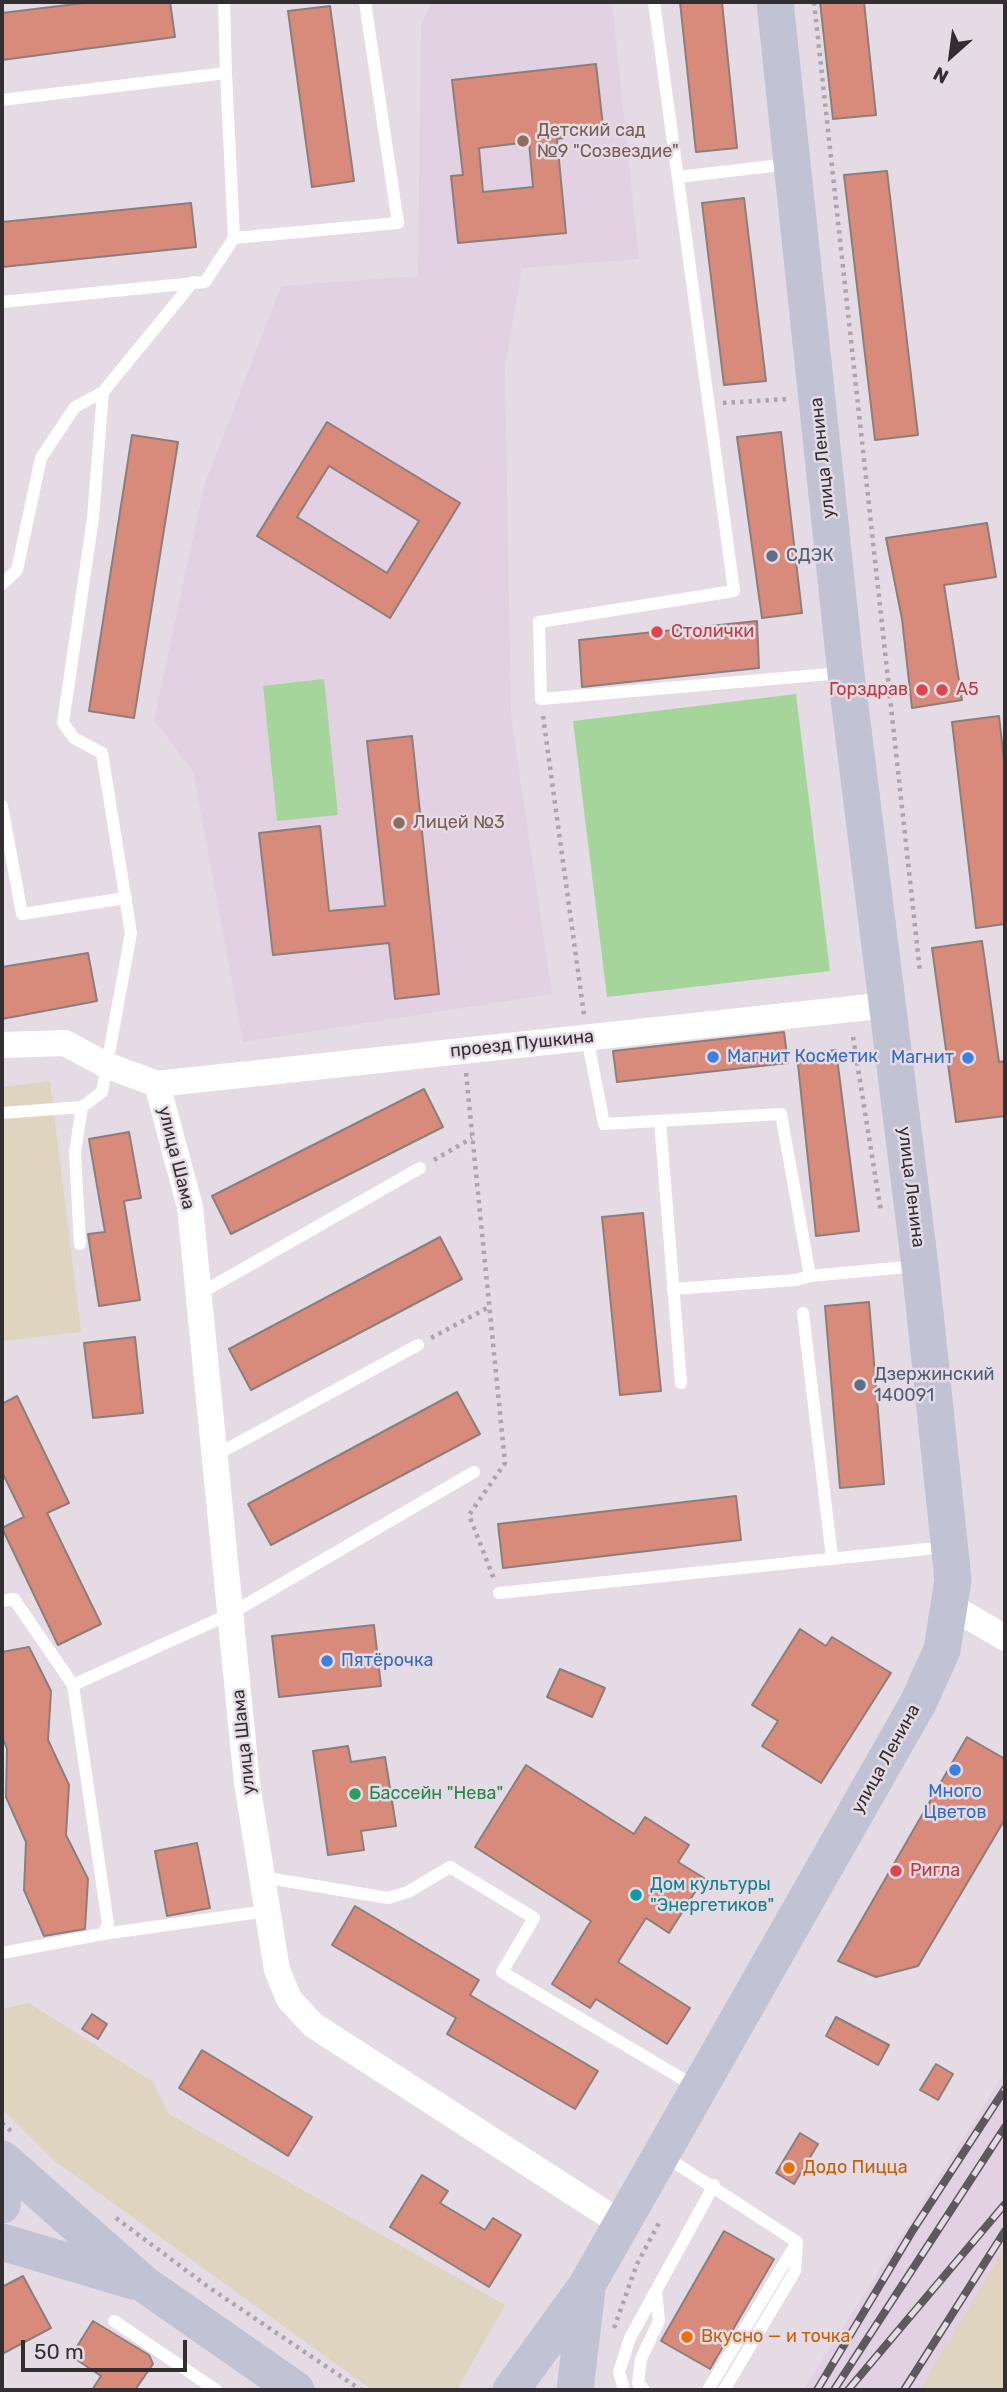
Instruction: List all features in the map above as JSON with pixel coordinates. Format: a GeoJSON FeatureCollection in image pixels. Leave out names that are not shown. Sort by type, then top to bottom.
{"type":"FeatureCollection","features":[{"type":"Feature","properties":{"kind":"street","name":"улица Ленина"},"geometry":{"type":"LineString","coordinates":[[511,2390],[587,2285],[918,1703],[942,1650],[953,1580],[920,1266],[846,674],[775,2]]}},
{"type":"Feature","properties":{"kind":"street","name":"проезд Пушкина"},"geometry":{"type":"LineString","coordinates":[[157,1084],[888,1004]]}},
{"type":"Feature","properties":{"kind":"street"},"geometry":{"type":"LineString","coordinates":[[2,1045],[65,1043],[106,1065],[157,1084]]}},
{"type":"Feature","properties":{"kind":"street","name":"улица Шама"},"geometry":{"type":"LineString","coordinates":[[157,1084],[190,1207],[247,1783],[277,1970],[289,1999],[313,2025],[622,2224]]}},
{"type":"Feature","properties":{"kind":"street"},"geometry":{"type":"LineString","coordinates":[[949,1605],[1005,1637]]}},
{"type":"Feature","properties":{"kind":"street"},"geometry":{"type":"LineString","coordinates":[[2,2205],[8,2156]]}},
{"type":"Feature","properties":{"kind":"street"},"geometry":{"type":"LineString","coordinates":[[8,2156],[144,2284],[257,2370],[296,2390]]}},
{"type":"Feature","properties":{"kind":"street"},"geometry":{"type":"LineString","coordinates":[[2,2242],[144,2284]]}},
{"type":"Feature","properties":{"kind":"street","name":"улица Ленина"},"geometry":{"type":"LineString","coordinates":[[575,2390],[587,2285]]}},
{"type":"Feature","properties":{"kind":"lane"},"geometry":{"type":"LineString","coordinates":[[2,302],[205,282],[234,238],[224,2]]}},
{"type":"Feature","properties":{"kind":"lane"},"geometry":{"type":"LineString","coordinates":[[234,238],[398,223],[365,2]]}},
{"type":"Feature","properties":{"kind":"lane"},"geometry":{"type":"LineString","coordinates":[[654,2],[734,591],[539,622],[541,699],[827,673],[846,674]]}},
{"type":"Feature","properties":{"kind":"lane"},"geometry":{"type":"LineString","coordinates":[[2,100],[226,73]]}},
{"type":"Feature","properties":{"kind":"lane"},"geometry":{"type":"LineString","coordinates":[[678,177],[792,164]]}},
{"type":"Feature","properties":{"kind":"lane"},"geometry":{"type":"LineString","coordinates":[[2,584],[18,570],[41,458],[75,407],[103,392],[193,282]]}},
{"type":"Feature","properties":{"kind":"lane"},"geometry":{"type":"LineString","coordinates":[[2,1113],[82,1107],[102,1092],[131,933],[102,753],[74,738],[64,723],[93,518],[103,392]]}},
{"type":"Feature","properties":{"kind":"lane"},"geometry":{"type":"LineString","coordinates":[[2,806],[22,914],[126,898]]}},
{"type":"Feature","properties":{"kind":"lane"},"geometry":{"type":"LineString","coordinates":[[587,1037],[604,1124],[781,1114],[810,1276]]}},
{"type":"Feature","properties":{"kind":"lane"},"geometry":{"type":"LineString","coordinates":[[80,1244],[75,1152],[82,1107]]}},
{"type":"Feature","properties":{"kind":"lane"},"geometry":{"type":"LineString","coordinates":[[660,1121],[681,1383]]}},
{"type":"Feature","properties":{"kind":"lane"},"geometry":{"type":"LineString","coordinates":[[199,1294],[420,1168]]}},
{"type":"Feature","properties":{"kind":"lane"},"geometry":{"type":"LineString","coordinates":[[673,1289],[796,1280],[810,1276],[920,1266]]}},
{"type":"Feature","properties":{"kind":"lane"},"geometry":{"type":"LineString","coordinates":[[803,1313],[832,1558]]}},
{"type":"Feature","properties":{"kind":"lane"},"geometry":{"type":"LineString","coordinates":[[216,1455],[418,1345]]}},
{"type":"Feature","properties":{"kind":"lane"},"geometry":{"type":"LineString","coordinates":[[73,1685],[230,1614],[474,1472]]}},
{"type":"Feature","properties":{"kind":"lane"},"geometry":{"type":"LineString","coordinates":[[499,1593],[950,1546]]}},
{"type":"Feature","properties":{"kind":"lane"},"geometry":{"type":"LineString","coordinates":[[2,1601],[15,1599],[73,1685],[108,1924],[103,1934]]}},
{"type":"Feature","properties":{"kind":"lane"},"geometry":{"type":"LineString","coordinates":[[262,1877],[388,1898],[408,1892],[450,1867],[534,1918],[502,1972],[699,2089]]}},
{"type":"Feature","properties":{"kind":"lane"},"geometry":{"type":"LineString","coordinates":[[2,1953],[103,1934],[267,1911]]}},
{"type":"Feature","properties":{"kind":"lane"},"geometry":{"type":"LineString","coordinates":[[661,2154],[714,2185],[797,2242]]}},
{"type":"Feature","properties":{"kind":"lane"},"geometry":{"type":"LineString","coordinates":[[624,2390],[620,2372],[630,2338],[714,2185]]}},
{"type":"Feature","properties":{"kind":"lane"},"geometry":{"type":"LineString","coordinates":[[708,2390],[797,2242]]}},
{"type":"Feature","properties":{"kind":"lane"},"geometry":{"type":"LineString","coordinates":[[724,2390],[795,2271],[797,2242]]}},
{"type":"Feature","properties":{"kind":"lane"},"geometry":{"type":"LineString","coordinates":[[644,2390],[638,2382],[641,2359],[659,2321],[656,2291]]}},
{"type":"Feature","properties":{"kind":"lane"},"geometry":{"type":"LineString","coordinates":[[114,2321],[216,2390]]}},
{"type":"Feature","properties":{"kind":"path"},"geometry":{"type":"LineString","coordinates":[[814,2],[920,972]]}},
{"type":"Feature","properties":{"kind":"path"},"geometry":{"type":"LineString","coordinates":[[709,404],[817,397]]}},
{"type":"Feature","properties":{"kind":"path"},"geometry":{"type":"LineString","coordinates":[[541,699],[587,1037]]}},
{"type":"Feature","properties":{"kind":"path"},"geometry":{"type":"LineString","coordinates":[[853,1037],[882,1214]]}},
{"type":"Feature","properties":{"kind":"path"},"geometry":{"type":"LineString","coordinates":[[464,1051],[505,1463],[470,1515],[499,1593]]}},
{"type":"Feature","properties":{"kind":"path"},"geometry":{"type":"LineString","coordinates":[[420,1168],[472,1138]]}},
{"type":"Feature","properties":{"kind":"path"},"geometry":{"type":"LineString","coordinates":[[418,1345],[489,1307]]}},
{"type":"Feature","properties":{"kind":"path"},"geometry":{"type":"LineString","coordinates":[[2,2123],[8,2156]]}},
{"type":"Feature","properties":{"kind":"path"},"geometry":{"type":"LineString","coordinates":[[111,2214],[207,2286],[361,2390]]}},
{"type":"Feature","properties":{"kind":"path"},"geometry":{"type":"LineString","coordinates":[[610,2340],[638,2264],[662,2217]]}},
{"type":"Feature","properties":{"kind":"shaded area"},"geometry":{"type":"Polygon","coordinates":[[[433,2],[612,2],[639,259],[522,268],[505,367],[511,715],[552,994],[243,1042],[193,771],[154,720],[204,486],[281,286],[418,276],[421,23],[433,2]]]}},
{"type":"Feature","properties":{"kind":"shaded area"},"geometry":{"type":"Polygon","coordinates":[[[50,1081],[81,1332],[2,1341],[2,1087],[50,1081]]]}},
{"type":"Feature","properties":{"kind":"shaded area"},"geometry":{"type":"Polygon","coordinates":[[[29,2003],[153,2082],[169,2114],[505,2305],[457,2390],[372,2390],[52,2159],[2,2109],[2,2009],[29,2003]]]}},
{"type":"Feature","properties":{"kind":"shaded area"},"geometry":{"type":"Polygon","coordinates":[[[1005,2072],[1005,2248],[919,2390],[803,2390],[1005,2072]]]}},
{"type":"Feature","properties":{"kind":"shaded area"},"geometry":{"type":"Polygon","coordinates":[[[1005,2248],[1005,2390],[919,2390],[992,2268],[1005,2248]]]}},
{"type":"Feature","properties":{"kind":"green space"},"geometry":{"type":"Polygon","coordinates":[[[324,679],[338,815],[277,821],[263,686],[324,679]]]}},
{"type":"Feature","properties":{"kind":"green space"},"geometry":{"type":"Polygon","coordinates":[[[796,694],[830,971],[607,997],[573,721],[796,694]]]}},
{"type":"Feature","properties":{"kind":"building"},"geometry":{"type":"Polygon","coordinates":[[[92,2],[170,2],[175,37],[2,60],[2,13],[92,2]]]}},
{"type":"Feature","properties":{"kind":"building"},"geometry":{"type":"Polygon","coordinates":[[[680,2],[722,2],[737,148],[696,152],[680,2]]]}},
{"type":"Feature","properties":{"kind":"building"},"geometry":{"type":"Polygon","coordinates":[[[820,2],[864,2],[876,115],[833,119],[820,2]]]}},
{"type":"Feature","properties":{"kind":"building"},"geometry":{"type":"Polygon","coordinates":[[[330,6],[354,181],[312,187],[288,11],[330,6]]]}},
{"type":"Feature","properties":{"kind":"building"},"geometry":{"type":"Polygon","coordinates":[[[596,64],[603,126],[562,131],[563,138],[557,139],[566,233],[458,243],[451,176],[463,175],[452,80],[596,64]],[[529,142],[479,148],[483,192],[533,187],[529,142]]]}},
{"type":"Feature","properties":{"kind":"building"},"geometry":{"type":"Polygon","coordinates":[[[887,171],[918,435],[875,440],[844,175],[887,171]]]}},
{"type":"Feature","properties":{"kind":"building"},"geometry":{"type":"Polygon","coordinates":[[[744,198],[766,381],[724,385],[702,203],[744,198]]]}},
{"type":"Feature","properties":{"kind":"building"},"geometry":{"type":"Polygon","coordinates":[[[191,203],[196,247],[2,267],[2,222],[191,203]]]}},
{"type":"Feature","properties":{"kind":"building"},"geometry":{"type":"Polygon","coordinates":[[[327,422],[460,503],[390,618],[257,536],[327,422]],[[329,466],[297,517],[387,573],[419,521],[329,466]]]}},
{"type":"Feature","properties":{"kind":"building"},"geometry":{"type":"Polygon","coordinates":[[[781,432],[802,613],[762,618],[737,437],[781,432]]]}},
{"type":"Feature","properties":{"kind":"building"},"geometry":{"type":"Polygon","coordinates":[[[132,435],[178,442],[134,718],[89,711],[132,435]]]}},
{"type":"Feature","properties":{"kind":"building"},"geometry":{"type":"Polygon","coordinates":[[[987,523],[996,577],[944,585],[962,700],[912,708],[902,619],[886,538],[987,523]]]}},
{"type":"Feature","properties":{"kind":"building"},"geometry":{"type":"Polygon","coordinates":[[[757,621],[759,668],[582,687],[579,640],[757,621]]]}},
{"type":"Feature","properties":{"kind":"building"},"geometry":{"type":"Polygon","coordinates":[[[999,716],[1005,769],[1005,924],[976,928],[952,722],[999,716]]]}},
{"type":"Feature","properties":{"kind":"building"},"geometry":{"type":"Polygon","coordinates":[[[412,736],[439,994],[395,999],[389,943],[273,955],[259,833],[320,826],[329,911],[385,906],[367,741],[412,736]]]}},
{"type":"Feature","properties":{"kind":"building"},"geometry":{"type":"Polygon","coordinates":[[[982,941],[999,1062],[1005,1061],[1005,1116],[956,1122],[932,948],[982,941]]]}},
{"type":"Feature","properties":{"kind":"building"},"geometry":{"type":"Polygon","coordinates":[[[88,953],[97,1001],[2,1019],[2,967],[88,953]]]}},
{"type":"Feature","properties":{"kind":"building"},"geometry":{"type":"Polygon","coordinates":[[[784,1032],[788,1063],[617,1082],[613,1051],[784,1032]]]}},
{"type":"Feature","properties":{"kind":"building"},"geometry":{"type":"Polygon","coordinates":[[[836,1050],[859,1231],[816,1236],[797,1055],[836,1050]]]}},
{"type":"Feature","properties":{"kind":"building"},"geometry":{"type":"Polygon","coordinates":[[[424,1089],[443,1127],[231,1234],[212,1196],[424,1089]]]}},
{"type":"Feature","properties":{"kind":"building"},"geometry":{"type":"Polygon","coordinates":[[[129,1132],[141,1198],[124,1201],[140,1300],[99,1306],[88,1234],[105,1232],[89,1139],[129,1132]]]}},
{"type":"Feature","properties":{"kind":"building"},"geometry":{"type":"Polygon","coordinates":[[[643,1213],[661,1391],[620,1395],[602,1217],[643,1213]]]}},
{"type":"Feature","properties":{"kind":"building"},"geometry":{"type":"Polygon","coordinates":[[[440,1237],[462,1279],[251,1390],[229,1349],[440,1237]]]}},
{"type":"Feature","properties":{"kind":"building"},"geometry":{"type":"Polygon","coordinates":[[[869,1302],[884,1484],[840,1488],[825,1306],[869,1302]]]}},
{"type":"Feature","properties":{"kind":"building"},"geometry":{"type":"Polygon","coordinates":[[[135,1337],[143,1413],[93,1418],[84,1343],[135,1337]]]}},
{"type":"Feature","properties":{"kind":"building"},"geometry":{"type":"Polygon","coordinates":[[[457,1392],[480,1434],[271,1545],[248,1504],[457,1392]]]}},
{"type":"Feature","properties":{"kind":"building"},"geometry":{"type":"Polygon","coordinates":[[[17,1396],[69,1503],[47,1513],[101,1624],[58,1645],[2,1528],[24,1517],[2,1472],[2,1404],[17,1396]]]}},
{"type":"Feature","properties":{"kind":"building"},"geometry":{"type":"Polygon","coordinates":[[[736,1496],[741,1540],[503,1568],[498,1524],[736,1496]]]}},
{"type":"Feature","properties":{"kind":"building","name":"Пятёрочка"},"geometry":{"type":"Polygon","coordinates":[[[374,1625],[381,1686],[279,1697],[272,1636],[374,1625]]]}},
{"type":"Feature","properties":{"kind":"building"},"geometry":{"type":"Polygon","coordinates":[[[800,1629],[826,1646],[832,1637],[891,1673],[821,1783],[762,1746],[778,1721],[752,1705],[800,1629]]]}},
{"type":"Feature","properties":{"kind":"building"},"geometry":{"type":"Polygon","coordinates":[[[29,1647],[51,1691],[48,1740],[69,1785],[66,1835],[88,1879],[85,1929],[44,1936],[24,1890],[26,1842],[6,1797],[7,1749],[2,1736],[2,1652],[29,1647]]]}},
{"type":"Feature","properties":{"kind":"building"},"geometry":{"type":"Polygon","coordinates":[[[560,1669],[605,1688],[592,1717],[547,1697],[560,1669]]]}},
{"type":"Feature","properties":{"kind":"building"},"geometry":{"type":"Polygon","coordinates":[[[967,1737],[1005,1759],[1005,1819],[918,1966],[876,1977],[838,1961],[967,1737]]]}},
{"type":"Feature","properties":{"kind":"building","name":"Бассейн \"Нева\""},"geometry":{"type":"Polygon","coordinates":[[[348,1746],[351,1762],[385,1757],[396,1826],[361,1831],[364,1850],[328,1855],[313,1751],[348,1746]]]}},
{"type":"Feature","properties":{"kind":"building"},"geometry":{"type":"Polygon","coordinates":[[[526,1765],[634,1834],[645,1817],[689,1845],[678,1862],[704,1878],[669,1933],[646,1918],[618,1962],[690,2008],[667,2044],[596,1999],[590,2008],[552,1984],[591,1921],[475,1847],[526,1765]]]}},
{"type":"Feature","properties":{"kind":"building"},"geometry":{"type":"Polygon","coordinates":[[[197,1843],[210,1908],[167,1916],[155,1851],[197,1843]]]}},
{"type":"Feature","properties":{"kind":"building"},"geometry":{"type":"Polygon","coordinates":[[[355,1906],[479,1980],[470,1995],[598,2071],[575,2109],[447,2034],[456,2018],[332,1945],[355,1906]]]}},
{"type":"Feature","properties":{"kind":"building"},"geometry":{"type":"Polygon","coordinates":[[[92,2014],[107,2024],[98,2039],[82,2029],[92,2014]]]}},
{"type":"Feature","properties":{"kind":"building"},"geometry":{"type":"Polygon","coordinates":[[[836,2017],[889,2045],[878,2065],[826,2036],[836,2017]]]}},
{"type":"Feature","properties":{"kind":"building"},"geometry":{"type":"Polygon","coordinates":[[[202,2050],[312,2117],[288,2156],[179,2088],[202,2050]]]}},
{"type":"Feature","properties":{"kind":"building"},"geometry":{"type":"Polygon","coordinates":[[[936,2064],[953,2074],[938,2100],[920,2090],[936,2064]]]}},
{"type":"Feature","properties":{"kind":"building"},"geometry":{"type":"Polygon","coordinates":[[[800,2133],[818,2144],[794,2184],[776,2173],[800,2133]]]}},
{"type":"Feature","properties":{"kind":"building"},"geometry":{"type":"Polygon","coordinates":[[[422,2175],[448,2191],[440,2203],[485,2230],[493,2218],[521,2235],[489,2287],[390,2227],[422,2175]]]}},
{"type":"Feature","properties":{"kind":"building"},"geometry":{"type":"Polygon","coordinates":[[[724,2231],[774,2259],[710,2369],[661,2341],[724,2231]]]}},
{"type":"Feature","properties":{"kind":"building"},"geometry":{"type":"Polygon","coordinates":[[[23,2276],[51,2328],[2,2354],[2,2287],[23,2276]]]}},
{"type":"Feature","properties":{"kind":"building"},"geometry":{"type":"Polygon","coordinates":[[[93,2321],[149,2355],[153,2364],[135,2390],[92,2390],[101,2376],[71,2356],[93,2321]]]}},
{"type":"Feature","properties":{"kind":"railway"},"geometry":{"type":"LineString","coordinates":[[817,2390],[913,2230],[1005,2089]]}},
{"type":"Feature","properties":{"kind":"railway"},"geometry":{"type":"LineString","coordinates":[[834,2390],[1005,2127]]}},
{"type":"Feature","properties":{"kind":"railway"},"geometry":{"type":"LineString","coordinates":[[848,2390],[1005,2204]]}},
{"type":"Feature","properties":{"kind":"railway"},"geometry":{"type":"LineString","coordinates":[[904,2390],[1005,2231]]}},
{"type":"Feature","properties":{"kind":"place","name":"Детский сад №9 \"Созвездие\""},"geometry":{"type":"Point","coordinates":[523,141]}},
{"type":"Feature","properties":{"kind":"place","name":"СДЭК"},"geometry":{"type":"Point","coordinates":[772,556]}},
{"type":"Feature","properties":{"kind":"place","name":"Столички"},"geometry":{"type":"Point","coordinates":[657,632]}},
{"type":"Feature","properties":{"kind":"place","name":"Горздрав"},"geometry":{"type":"Point","coordinates":[922,690]}},
{"type":"Feature","properties":{"kind":"place","name":"А5"},"geometry":{"type":"Point","coordinates":[942,690]}},
{"type":"Feature","properties":{"kind":"place","name":"Лицей №3"},"geometry":{"type":"Point","coordinates":[399,823]}},
{"type":"Feature","properties":{"kind":"place","name":"Магнит Косметик"},"geometry":{"type":"Point","coordinates":[713,1057]}},
{"type":"Feature","properties":{"kind":"place","name":"Магнит"},"geometry":{"type":"Point","coordinates":[968,1058]}},
{"type":"Feature","properties":{"kind":"place","name":"Дзержинский 140091"},"geometry":{"type":"Point","coordinates":[860,1385]}},
{"type":"Feature","properties":{"kind":"place","name":"Пятёрочка"},"geometry":{"type":"Point","coordinates":[327,1661]}},
{"type":"Feature","properties":{"kind":"place","name":"Много Цветов"},"geometry":{"type":"Point","coordinates":[955,1770]}},
{"type":"Feature","properties":{"kind":"place","name":"Бассейн \"Нева\""},"geometry":{"type":"Point","coordinates":[355,1794]}},
{"type":"Feature","properties":{"kind":"place","name":"Ригла"},"geometry":{"type":"Point","coordinates":[896,1871]}},
{"type":"Feature","properties":{"kind":"place","name":"Дом культуры \"Энергетиков\""},"geometry":{"type":"Point","coordinates":[636,1895]}},
{"type":"Feature","properties":{"kind":"place","name":"Додо Пицца"},"geometry":{"type":"Point","coordinates":[789,2168]}},
{"type":"Feature","properties":{"kind":"place","name":"Вкусно — и точка"},"geometry":{"type":"Point","coordinates":[687,2337]}}]}
